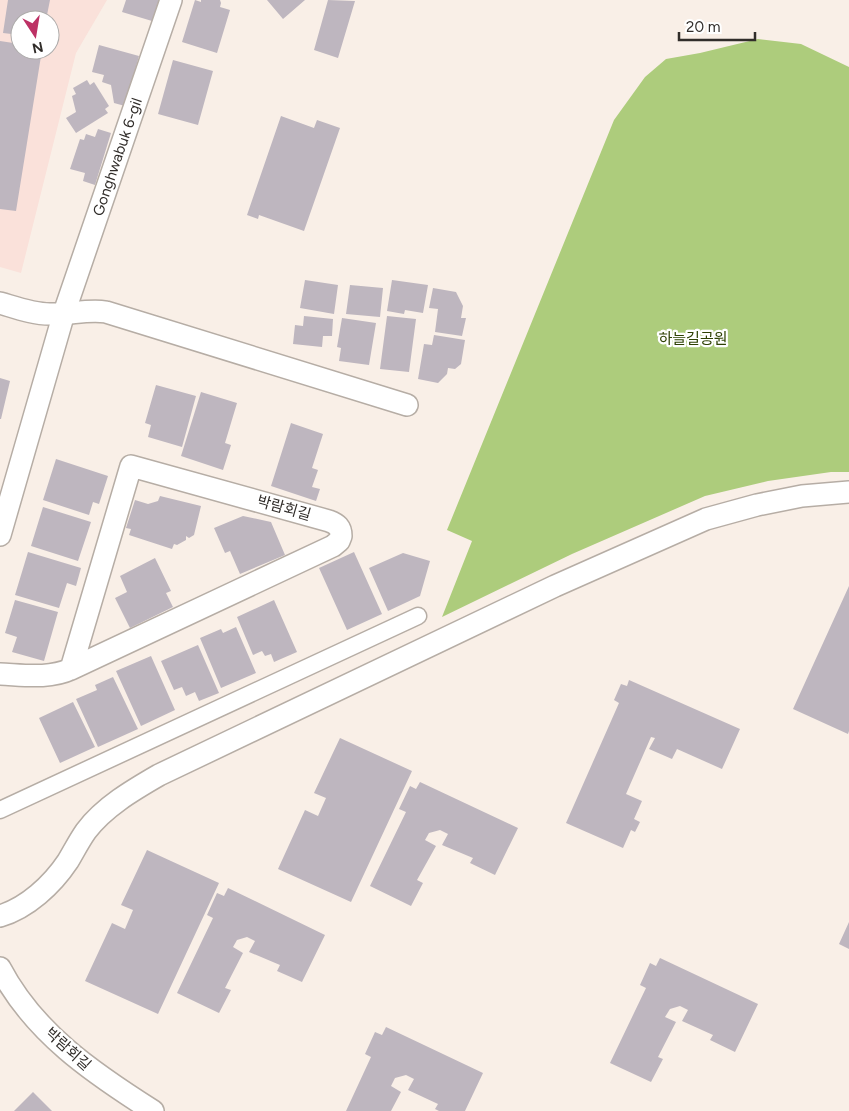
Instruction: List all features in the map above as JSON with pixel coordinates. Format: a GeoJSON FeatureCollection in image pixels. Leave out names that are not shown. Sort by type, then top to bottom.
{"type":"FeatureCollection","features":[{"type":"Feature","properties":{"kind":"street","name":"Gonghwabuk 6-gil"},"geometry":{"type":"LineString","coordinates":[[64,313],[171,0]]}},
{"type":"Feature","properties":{"kind":"street"},"geometry":{"type":"LineString","coordinates":[[0,303],[34,313],[52,314],[85,310],[106,312],[407,404]]}},
{"type":"Feature","properties":{"kind":"street"},"geometry":{"type":"LineString","coordinates":[[0,535],[64,313]]}},
{"type":"Feature","properties":{"kind":"street","name":"박람회길"},"geometry":{"type":"LineString","coordinates":[[0,674],[55,675],[71,669],[336,544],[341,536],[340,528],[337,524],[329,521],[131,466],[71,669]]}},
{"type":"Feature","properties":{"kind":"street"},"geometry":{"type":"LineString","coordinates":[[0,916],[12,912],[34,897],[61,870],[86,830],[120,800],[159,775],[555,586],[706,519],[757,505],[802,496],[849,492]]}},
{"type":"Feature","properties":{"kind":"street"},"geometry":{"type":"LineString","coordinates":[[0,810],[418,616]]}},
{"type":"Feature","properties":{"kind":"street","name":"박람회길"},"geometry":{"type":"LineString","coordinates":[[0,968],[30,1013],[58,1043],[103,1079],[153,1111]]}},
{"type":"Feature","properties":{"kind":"shaded area"},"geometry":{"type":"Polygon","coordinates":[[[0,0],[107,0],[76,53],[21,273],[0,267],[0,0]]]}},
{"type":"Feature","properties":{"kind":"green space","name":"하늘길공원"},"geometry":{"type":"Polygon","coordinates":[[[758,39],[801,44],[849,67],[849,472],[831,472],[768,481],[705,496],[572,554],[442,617],[472,541],[447,530],[614,120],[645,77],[666,59],[758,39]]]}},
{"type":"Feature","properties":{"kind":"building"},"geometry":{"type":"Polygon","coordinates":[[[8,0],[50,0],[48,10],[10,10],[10,34],[3,33],[8,0]]]}},
{"type":"Feature","properties":{"kind":"building"},"geometry":{"type":"Polygon","coordinates":[[[126,0],[159,0],[152,21],[122,12],[126,0]]]}},
{"type":"Feature","properties":{"kind":"building"},"geometry":{"type":"Polygon","coordinates":[[[195,0],[201,2],[201,0],[220,0],[220,7],[230,10],[217,53],[182,42],[195,0]]]}},
{"type":"Feature","properties":{"kind":"building"},"geometry":{"type":"Polygon","coordinates":[[[267,0],[305,0],[283,19],[267,0]]]}},
{"type":"Feature","properties":{"kind":"building"},"geometry":{"type":"Polygon","coordinates":[[[328,0],[355,1],[338,58],[314,50],[328,0]]]}},
{"type":"Feature","properties":{"kind":"building"},"geometry":{"type":"Polygon","coordinates":[[[0,41],[10,42],[10,60],[40,60],[16,211],[0,209],[0,41]]]}},
{"type":"Feature","properties":{"kind":"building"},"geometry":{"type":"Polygon","coordinates":[[[99,45],[139,56],[125,106],[114,103],[111,85],[102,82],[104,75],[92,72],[99,45]]]}},
{"type":"Feature","properties":{"kind":"building"},"geometry":{"type":"Polygon","coordinates":[[[173,60],[213,71],[198,125],[158,114],[173,60]]]}},
{"type":"Feature","properties":{"kind":"building"},"geometry":{"type":"Polygon","coordinates":[[[87,80],[90,85],[94,82],[109,106],[105,109],[108,113],[76,133],[66,118],[76,112],[72,96],[76,94],[73,88],[87,80]]]}},
{"type":"Feature","properties":{"kind":"building"},"geometry":{"type":"Polygon","coordinates":[[[281,116],[314,128],[317,120],[340,128],[304,231],[259,215],[258,219],[247,215],[281,116]]]}},
{"type":"Feature","properties":{"kind":"building"},"geometry":{"type":"Polygon","coordinates":[[[98,129],[111,133],[95,185],[83,181],[85,173],[70,169],[80,139],[84,140],[86,134],[95,137],[98,129]]]}},
{"type":"Feature","properties":{"kind":"building"},"geometry":{"type":"Polygon","coordinates":[[[305,280],[338,285],[334,314],[300,308],[305,280]]]}},
{"type":"Feature","properties":{"kind":"building"},"geometry":{"type":"Polygon","coordinates":[[[392,280],[428,285],[423,313],[405,310],[404,314],[387,311],[392,280]]]}},
{"type":"Feature","properties":{"kind":"building"},"geometry":{"type":"Polygon","coordinates":[[[350,285],[383,288],[380,317],[346,314],[350,285]]]}},
{"type":"Feature","properties":{"kind":"building"},"geometry":{"type":"Polygon","coordinates":[[[433,288],[456,292],[463,306],[461,318],[466,318],[462,336],[435,332],[438,309],[429,308],[433,288]]]}},
{"type":"Feature","properties":{"kind":"building"},"geometry":{"type":"Polygon","coordinates":[[[304,316],[333,319],[332,336],[323,336],[322,347],[293,344],[295,325],[303,326],[304,316]]]}},
{"type":"Feature","properties":{"kind":"building"},"geometry":{"type":"Polygon","coordinates":[[[387,316],[416,319],[409,372],[380,369],[387,316]]]}},
{"type":"Feature","properties":{"kind":"building"},"geometry":{"type":"Polygon","coordinates":[[[342,318],[376,323],[369,365],[339,361],[341,348],[337,347],[342,318]]]}},
{"type":"Feature","properties":{"kind":"building"},"geometry":{"type":"Polygon","coordinates":[[[434,335],[465,340],[461,364],[455,369],[448,368],[447,374],[438,383],[418,379],[424,344],[432,345],[434,335]]]}},
{"type":"Feature","properties":{"kind":"building"},"geometry":{"type":"Polygon","coordinates":[[[0,378],[10,381],[1,419],[0,419],[0,378]]]}},
{"type":"Feature","properties":{"kind":"building"},"geometry":{"type":"Polygon","coordinates":[[[156,385],[196,396],[182,447],[148,437],[151,425],[145,423],[156,385]]]}},
{"type":"Feature","properties":{"kind":"building"},"geometry":{"type":"Polygon","coordinates":[[[201,392],[237,403],[225,443],[231,445],[223,470],[181,456],[201,392]]]}},
{"type":"Feature","properties":{"kind":"building"},"geometry":{"type":"Polygon","coordinates":[[[291,423],[323,434],[312,468],[318,470],[312,487],[320,489],[316,501],[271,486],[291,423]]]}},
{"type":"Feature","properties":{"kind":"building"},"geometry":{"type":"Polygon","coordinates":[[[56,459],[108,476],[99,504],[93,502],[89,515],[43,500],[56,459]]]}},
{"type":"Feature","properties":{"kind":"building"},"geometry":{"type":"Polygon","coordinates":[[[160,496],[201,506],[194,535],[189,538],[186,536],[186,540],[177,545],[174,544],[172,549],[129,535],[131,529],[126,528],[135,500],[148,504],[158,501],[160,496]]]}},
{"type":"Feature","properties":{"kind":"building"},"geometry":{"type":"Polygon","coordinates":[[[43,507],[91,522],[78,561],[31,546],[43,507]]]}},
{"type":"Feature","properties":{"kind":"building"},"geometry":{"type":"Polygon","coordinates":[[[243,516],[271,522],[285,555],[240,574],[230,551],[225,553],[214,528],[243,516]]]}},
{"type":"Feature","properties":{"kind":"building"},"geometry":{"type":"Polygon","coordinates":[[[28,552],[81,568],[76,586],[67,583],[59,608],[15,595],[28,552]]]}},
{"type":"Feature","properties":{"kind":"building"},"geometry":{"type":"Polygon","coordinates":[[[354,552],[382,614],[347,630],[319,568],[354,552]]]}},
{"type":"Feature","properties":{"kind":"building"},"geometry":{"type":"Polygon","coordinates":[[[403,553],[430,561],[420,596],[388,611],[369,568],[403,553]]]}},
{"type":"Feature","properties":{"kind":"building"},"geometry":{"type":"Polygon","coordinates":[[[155,558],[171,591],[166,593],[173,607],[130,628],[115,598],[127,592],[120,576],[155,558]]]}},
{"type":"Feature","properties":{"kind":"building"},"geometry":{"type":"Polygon","coordinates":[[[849,586],[849,731],[848,734],[793,709],[849,586]]]}},
{"type":"Feature","properties":{"kind":"building"},"geometry":{"type":"Polygon","coordinates":[[[15,600],[58,612],[44,661],[12,652],[17,637],[5,633],[15,600]]]}},
{"type":"Feature","properties":{"kind":"building"},"geometry":{"type":"Polygon","coordinates":[[[274,600],[297,652],[274,662],[271,654],[265,656],[262,651],[253,655],[237,617],[274,600]]]}},
{"type":"Feature","properties":{"kind":"building"},"geometry":{"type":"Polygon","coordinates":[[[236,627],[256,673],[221,688],[200,638],[221,629],[223,633],[236,627]]]}},
{"type":"Feature","properties":{"kind":"building"},"geometry":{"type":"Polygon","coordinates":[[[198,645],[219,693],[199,701],[195,692],[186,696],[182,687],[174,690],[161,661],[198,645]]]}},
{"type":"Feature","properties":{"kind":"building"},"geometry":{"type":"Polygon","coordinates":[[[151,656],[175,710],[141,726],[116,671],[151,656]]]}},
{"type":"Feature","properties":{"kind":"building"},"geometry":{"type":"Polygon","coordinates":[[[113,677],[138,729],[98,747],[76,699],[97,690],[95,685],[113,677]]]}},
{"type":"Feature","properties":{"kind":"building"},"geometry":{"type":"Polygon","coordinates":[[[629,680],[740,729],[722,769],[677,749],[672,759],[649,749],[655,738],[651,737],[626,794],[642,801],[634,819],[640,822],[635,832],[631,830],[623,848],[566,823],[619,703],[614,700],[621,684],[627,686],[629,680]]]}},
{"type":"Feature","properties":{"kind":"building"},"geometry":{"type":"Polygon","coordinates":[[[73,702],[95,747],[60,763],[39,718],[73,702]]]}},
{"type":"Feature","properties":{"kind":"building"},"geometry":{"type":"Polygon","coordinates":[[[340,738],[412,771],[351,902],[278,869],[305,810],[318,816],[326,798],[314,793],[340,738]]]}},
{"type":"Feature","properties":{"kind":"building"},"geometry":{"type":"Polygon","coordinates":[[[420,782],[518,828],[495,875],[470,863],[473,858],[442,845],[448,834],[440,830],[429,833],[425,840],[436,846],[417,880],[423,883],[411,906],[370,886],[406,812],[399,809],[410,786],[416,789],[420,782]]]}},
{"type":"Feature","properties":{"kind":"building"},"geometry":{"type":"Polygon","coordinates":[[[147,850],[219,883],[158,1014],[85,981],[112,923],[125,929],[133,910],[121,905],[147,850]]]}},
{"type":"Feature","properties":{"kind":"building"},"geometry":{"type":"Polygon","coordinates":[[[228,888],[325,935],[302,982],[277,971],[280,965],[249,952],[255,941],[247,937],[237,940],[233,947],[243,953],[225,988],[231,990],[219,1013],[177,993],[213,918],[207,915],[217,893],[224,896],[228,888]]]}},
{"type":"Feature","properties":{"kind":"building"},"geometry":{"type":"Polygon","coordinates":[[[849,922],[849,949],[839,944],[849,922]]]}},
{"type":"Feature","properties":{"kind":"building"},"geometry":{"type":"Polygon","coordinates":[[[660,958],[758,1004],[735,1052],[710,1040],[713,1035],[682,1021],[688,1010],[680,1006],[670,1009],[665,1017],[676,1022],[658,1057],[663,1059],[651,1082],[610,1063],[646,988],[640,985],[650,963],[656,966],[660,958]]]}},
{"type":"Feature","properties":{"kind":"building"},"geometry":{"type":"Polygon","coordinates":[[[386,1027],[483,1073],[465,1111],[439,1111],[435,1109],[438,1104],[408,1090],[414,1079],[406,1075],[395,1078],[391,1086],[401,1092],[391,1111],[346,1111],[371,1057],[365,1054],[375,1032],[382,1035],[386,1027]]]}},
{"type":"Feature","properties":{"kind":"building"},"geometry":{"type":"Polygon","coordinates":[[[33,1092],[52,1111],[14,1111],[33,1092]]]}}]}
